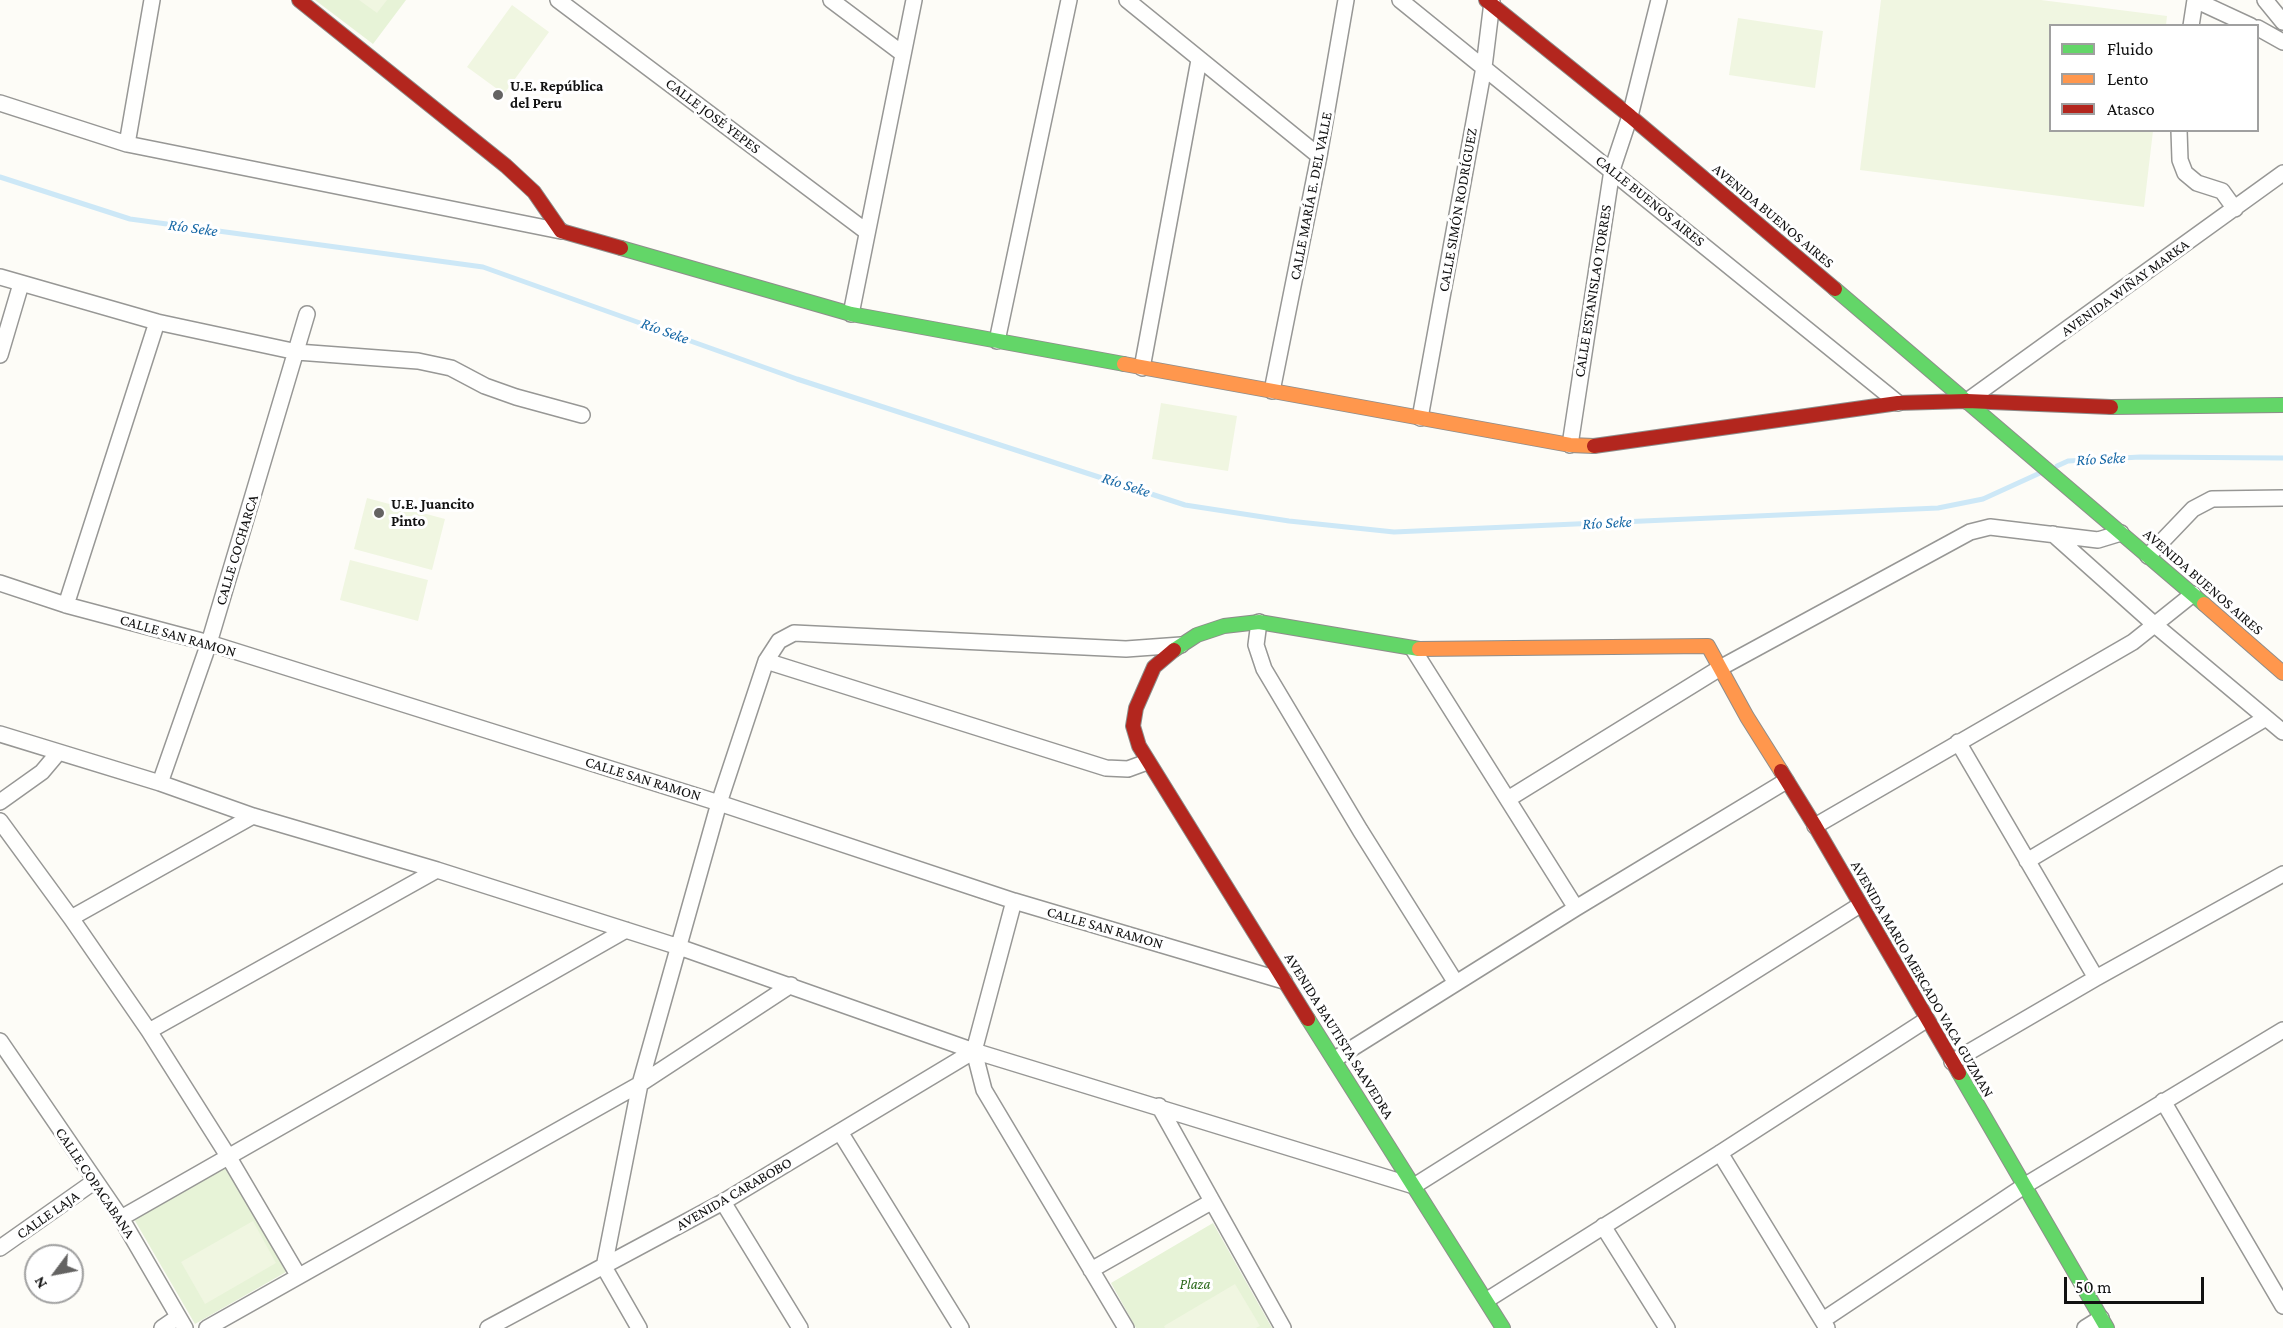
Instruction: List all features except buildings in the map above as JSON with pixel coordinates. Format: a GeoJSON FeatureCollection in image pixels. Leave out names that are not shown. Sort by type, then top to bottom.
{"type":"FeatureCollection","features":[{"type":"Feature","properties":{"kind":"main road"},"geometry":{"type":"LineString","coordinates":[[299,0],[506,166],[534,192],[561,231],[851,314],[1570,445],[1592,446],[1898,403],[1967,401],[2106,407],[2283,405]]}},
{"type":"Feature","properties":{"kind":"main road","name":"AVENIDA BUENOS AIRES"},"geometry":{"type":"LineString","coordinates":[[1490,2],[1630,116],[2037,460],[2283,673]]}},
{"type":"Feature","properties":{"kind":"main road","name":"AVENIDA BAUTISTA SAAVEDRA"},"geometry":{"type":"LineString","coordinates":[[1503,1328],[1147,762],[1133,726],[1136,708],[1154,667],[1181,645],[1197,634],[1224,626],[1259,622],[1413,649],[1708,646]]}},
{"type":"Feature","properties":{"kind":"main road","name":"AVENIDA MARIO MERCADO VACA GUZMAN"},"geometry":{"type":"LineString","coordinates":[[1708,646],[2104,1323]]}},
{"type":"Feature","properties":{"kind":"street"},"geometry":{"type":"LineString","coordinates":[[127,144],[152,0]]}},
{"type":"Feature","properties":{"kind":"street","name":"CALLE JOSÉ YEPES"},"geometry":{"type":"LineString","coordinates":[[558,0],[867,232]]}},
{"type":"Feature","properties":{"kind":"street"},"geometry":{"type":"LineString","coordinates":[[831,0],[903,54]]}},
{"type":"Feature","properties":{"kind":"street"},"geometry":{"type":"LineString","coordinates":[[851,314],[914,0]]}},
{"type":"Feature","properties":{"kind":"street"},"geometry":{"type":"LineString","coordinates":[[998,341],[1070,0]]}},
{"type":"Feature","properties":{"kind":"street"},"geometry":{"type":"LineString","coordinates":[[1127,0],[1319,156]]}},
{"type":"Feature","properties":{"kind":"street","name":"CALLE MARÍA E. DEL VALLE"},"geometry":{"type":"LineString","coordinates":[[1272,391],[1319,156],[1346,0]]}},
{"type":"Feature","properties":{"kind":"street","name":"CALLE BUENOS AIRES"},"geometry":{"type":"LineString","coordinates":[[1400,0],[1898,403]]}},
{"type":"Feature","properties":{"kind":"street","name":"CALLE ESTANISLAO TORRES"},"geometry":{"type":"LineString","coordinates":[[1570,445],[1612,170],[1630,116],[1659,0]]}},
{"type":"Feature","properties":{"kind":"street"},"geometry":{"type":"LineString","coordinates":[[2191,24],[2195,0],[2247,24]]}},
{"type":"Feature","properties":{"kind":"street"},"geometry":{"type":"LineString","coordinates":[[2265,0],[2283,22]]}},
{"type":"Feature","properties":{"kind":"street","name":"CALLE SIMÓN RODRÍGUEZ"},"geometry":{"type":"LineString","coordinates":[[1420,418],[1484,67],[1490,2]]}},
{"type":"Feature","properties":{"kind":"street"},"geometry":{"type":"LineString","coordinates":[[2259,29],[2283,42]]}},
{"type":"Feature","properties":{"kind":"street"},"geometry":{"type":"LineString","coordinates":[[1142,368],[1199,60]]}},
{"type":"Feature","properties":{"kind":"street"},"geometry":{"type":"LineString","coordinates":[[0,103],[127,144],[561,231]]}},
{"type":"Feature","properties":{"kind":"street"},"geometry":{"type":"LineString","coordinates":[[2179,132],[2181,160],[2185,173],[2197,183],[2222,191],[2235,209]]}},
{"type":"Feature","properties":{"kind":"street","name":"AVENIDA WIÑAY MARKA"},"geometry":{"type":"LineString","coordinates":[[1967,401],[2283,173]]}},
{"type":"Feature","properties":{"kind":"street"},"geometry":{"type":"LineString","coordinates":[[0,277],[157,322],[297,352],[418,361],[451,369],[485,386],[516,397],[582,415]]}},
{"type":"Feature","properties":{"kind":"street"},"geometry":{"type":"LineString","coordinates":[[0,355],[21,284]]}},
{"type":"Feature","properties":{"kind":"street","name":"CALLE COCHARCA"},"geometry":{"type":"LineString","coordinates":[[160,783],[209,643],[307,314]]}},
{"type":"Feature","properties":{"kind":"street"},"geometry":{"type":"LineString","coordinates":[[66,605],[157,322]]}},
{"type":"Feature","properties":{"kind":"street"},"geometry":{"type":"LineString","coordinates":[[2148,556],[2193,509],[2212,499],[2283,498]]}},
{"type":"Feature","properties":{"kind":"street"},"geometry":{"type":"LineString","coordinates":[[1508,799],[1720,668],[1970,532],[1990,527],[2098,540],[2121,533]]}},
{"type":"Feature","properties":{"kind":"street"},"geometry":{"type":"LineString","coordinates":[[2053,534],[2155,625],[2283,732]]}},
{"type":"Feature","properties":{"kind":"street","name":"CALLE SAN RAMON"},"geometry":{"type":"LineString","coordinates":[[0,583],[66,605],[209,643],[719,803],[1014,901],[1284,981]]}},
{"type":"Feature","properties":{"kind":"street"},"geometry":{"type":"LineString","coordinates":[[1815,826],[2133,642],[2193,594]]}},
{"type":"Feature","properties":{"kind":"street"},"geometry":{"type":"LineString","coordinates":[[1259,622],[1256,645],[1264,669],[1360,830],[1456,983]]}},
{"type":"Feature","properties":{"kind":"street"},"geometry":{"type":"LineString","coordinates":[[639,1328],[604,1267],[640,1084],[719,803],[766,661],[779,641],[794,633],[1103,648],[1181,645]]}},
{"type":"Feature","properties":{"kind":"street"},"geometry":{"type":"LineString","coordinates":[[1413,649],[1576,908]]}},
{"type":"Feature","properties":{"kind":"street"},"geometry":{"type":"LineString","coordinates":[[766,661],[1106,768],[1128,769],[1147,762]]}},
{"type":"Feature","properties":{"kind":"street"},"geometry":{"type":"LineString","coordinates":[[2027,861],[2266,718]]}},
{"type":"Feature","properties":{"kind":"street"},"geometry":{"type":"LineString","coordinates":[[0,734],[160,783],[253,816],[437,870],[679,947],[974,1051],[1414,1186],[1860,905]]}},
{"type":"Feature","properties":{"kind":"street"},"geometry":{"type":"LineString","coordinates":[[1958,742],[2096,978]]}},
{"type":"Feature","properties":{"kind":"street"},"geometry":{"type":"LineString","coordinates":[[0,802],[42,772],[58,753]]}},
{"type":"Feature","properties":{"kind":"street"},"geometry":{"type":"LineString","coordinates":[[1335,1059],[1576,908],[1786,781]]}},
{"type":"Feature","properties":{"kind":"street"},"geometry":{"type":"LineString","coordinates":[[71,918],[253,816]]}},
{"type":"Feature","properties":{"kind":"street"},"geometry":{"type":"LineString","coordinates":[[0,821],[149,1031],[228,1156],[298,1275]]}},
{"type":"Feature","properties":{"kind":"street"},"geometry":{"type":"LineString","coordinates":[[149,1031],[437,870]]}},
{"type":"Feature","properties":{"kind":"street"},"geometry":{"type":"LineString","coordinates":[[1952,1062],[2096,978],[2283,874]]}},
{"type":"Feature","properties":{"kind":"street"},"geometry":{"type":"LineString","coordinates":[[1014,901],[974,1051],[984,1090],[1126,1328]]}},
{"type":"Feature","properties":{"kind":"street"},"geometry":{"type":"LineString","coordinates":[[121,1218],[626,930]]}},
{"type":"Feature","properties":{"kind":"street"},"geometry":{"type":"LineString","coordinates":[[207,1328],[640,1084],[791,985]]}},
{"type":"Feature","properties":{"kind":"street"},"geometry":{"type":"LineString","coordinates":[[1486,1300],[1926,1020]]}},
{"type":"Feature","properties":{"kind":"street"},"geometry":{"type":"LineString","coordinates":[[1720,1153],[1825,1324],[2024,1186],[2283,1030]]}},
{"type":"Feature","properties":{"kind":"street","name":"CALLE COPACABANA"},"geometry":{"type":"LineString","coordinates":[[0,1041],[121,1218],[182,1323]]}},
{"type":"Feature","properties":{"kind":"street","name":"AVENIDA CARABOBO"},"geometry":{"type":"LineString","coordinates":[[488,1328],[723,1202],[974,1051]]}},
{"type":"Feature","properties":{"kind":"street"},"geometry":{"type":"LineString","coordinates":[[2163,1101],[2283,1306]]}},
{"type":"Feature","properties":{"kind":"street"},"geometry":{"type":"LineString","coordinates":[[1159,1106],[1277,1326]]}},
{"type":"Feature","properties":{"kind":"street"},"geometry":{"type":"LineString","coordinates":[[840,1132],[961,1328]]}},
{"type":"Feature","properties":{"kind":"street","name":"CALLE LAJA"},"geometry":{"type":"LineString","coordinates":[[0,1248],[95,1181]]}},
{"type":"Feature","properties":{"kind":"street"},"geometry":{"type":"LineString","coordinates":[[723,1202],[800,1328]]}},
{"type":"Feature","properties":{"kind":"street"},"geometry":{"type":"LineString","coordinates":[[1091,1270],[1211,1202]]}},
{"type":"Feature","properties":{"kind":"street"},"geometry":{"type":"LineString","coordinates":[[1603,1226],[1667,1328]]}},
{"type":"Feature","properties":{"kind":"street"},"geometry":{"type":"LineString","coordinates":[[162,1328],[182,1323]]}},
{"type":"Feature","properties":{"kind":"street"},"geometry":{"type":"LineString","coordinates":[[2085,1328],[2104,1323]]}},
{"type":"Feature","properties":{"kind":"green space"},"geometry":{"type":"Polygon","coordinates":[[[315,0],[406,0],[373,44],[315,0]]]}},
{"type":"Feature","properties":{"kind":"green space"},"geometry":{"type":"Polygon","coordinates":[[[359,0],[387,0],[377,13],[359,0]]]}},
{"type":"Feature","properties":{"kind":"green space"},"geometry":{"type":"Polygon","coordinates":[[[1881,0],[2041,0],[2167,16],[2166,24],[2049,24],[2049,132],[2153,132],[2144,207],[1860,170],[1881,0]]]}},
{"type":"Feature","properties":{"kind":"green space"},"geometry":{"type":"Polygon","coordinates":[[[512,5],[549,32],[504,94],[467,67],[512,5]]]}},
{"type":"Feature","properties":{"kind":"green space"},"geometry":{"type":"Polygon","coordinates":[[[1738,18],[1823,31],[1815,88],[1729,75],[1738,18]]]}},
{"type":"Feature","properties":{"kind":"green space"},"geometry":{"type":"Polygon","coordinates":[[[1161,403],[1237,416],[1228,471],[1152,459],[1161,403]]]}},
{"type":"Feature","properties":{"kind":"green space"},"geometry":{"type":"Polygon","coordinates":[[[367,498],[445,519],[432,570],[354,549],[367,498]]]}},
{"type":"Feature","properties":{"kind":"green space"},"geometry":{"type":"Polygon","coordinates":[[[350,560],[428,580],[418,621],[340,600],[350,560]]]}},
{"type":"Feature","properties":{"kind":"green space"},"geometry":{"type":"Polygon","coordinates":[[[226,1166],[286,1272],[195,1324],[134,1219],[226,1166]]]}},
{"type":"Feature","properties":{"kind":"green space"},"geometry":{"type":"Polygon","coordinates":[[[253,1221],[276,1263],[205,1304],[181,1262],[253,1221]]]}},
{"type":"Feature","properties":{"kind":"green space","name":"Plaza"},"geometry":{"type":"Polygon","coordinates":[[[1213,1223],[1272,1328],[1136,1328],[1111,1283],[1213,1223]]]}},
{"type":"Feature","properties":{"kind":"green space"},"geometry":{"type":"Polygon","coordinates":[[[1235,1284],[1260,1326],[1256,1328],[1165,1328],[1164,1326],[1235,1284]]]}},
{"type":"Feature","properties":{"kind":"waterway","name":"Río Seke"},"geometry":{"type":"LineString","coordinates":[[0,177],[130,219],[483,267],[797,379],[1185,505],[1289,521],[1394,532],[1938,508],[1983,499],[2040,473]]}},
{"type":"Feature","properties":{"kind":"waterway","name":"Río Seke"},"geometry":{"type":"LineString","coordinates":[[2057,466],[2068,461],[2140,457],[2283,458]]}},
{"type":"Feature","properties":{"kind":"traffic: fast"},"geometry":{"type":"LineString","coordinates":[[621,248],[851,314],[1124,364]]}},
{"type":"Feature","properties":{"kind":"traffic: fast"},"geometry":{"type":"LineString","coordinates":[[1835,289],[2204,604]]}},
{"type":"Feature","properties":{"kind":"traffic: fast"},"geometry":{"type":"LineString","coordinates":[[2111,407],[2283,405]]}},
{"type":"Feature","properties":{"kind":"traffic: fast"},"geometry":{"type":"LineString","coordinates":[[1174,650],[1197,635],[1224,626],[1259,622],[1419,649]]}},
{"type":"Feature","properties":{"kind":"traffic: fast"},"geometry":{"type":"LineString","coordinates":[[1308,1019],[1503,1328]]}},
{"type":"Feature","properties":{"kind":"traffic: fast"},"geometry":{"type":"LineString","coordinates":[[1959,1073],[2107,1328]]}},
{"type":"Feature","properties":{"kind":"traffic: slow"},"geometry":{"type":"LineString","coordinates":[[1124,364],[1570,445],[1594,446]]}},
{"type":"Feature","properties":{"kind":"traffic: slow"},"geometry":{"type":"LineString","coordinates":[[2204,604],[2283,673]]}},
{"type":"Feature","properties":{"kind":"traffic: slow"},"geometry":{"type":"LineString","coordinates":[[1419,649],[1708,646],[1747,717],[1781,771]]}},
{"type":"Feature","properties":{"kind":"traffic: jam"},"geometry":{"type":"LineString","coordinates":[[299,0],[506,166],[534,192],[561,231],[621,248]]}},
{"type":"Feature","properties":{"kind":"traffic: jam"},"geometry":{"type":"LineString","coordinates":[[1486,0],[1630,116],[1835,289]]}},
{"type":"Feature","properties":{"kind":"traffic: jam"},"geometry":{"type":"LineString","coordinates":[[1594,446],[1898,403],[1967,401],[2111,407]]}},
{"type":"Feature","properties":{"kind":"traffic: jam"},"geometry":{"type":"LineString","coordinates":[[1174,650],[1154,667],[1136,708],[1133,726],[1139,746],[1308,1019]]}},
{"type":"Feature","properties":{"kind":"traffic: jam"},"geometry":{"type":"LineString","coordinates":[[1781,771],[1959,1073]]}},
{"type":"Feature","properties":{"kind":"place","name":"U.E. República del Peru"},"geometry":{"type":"Point","coordinates":[498,95]}},
{"type":"Feature","properties":{"kind":"place","name":"U.E. Juancito Pinto"},"geometry":{"type":"Point","coordinates":[379,513]}}]}
